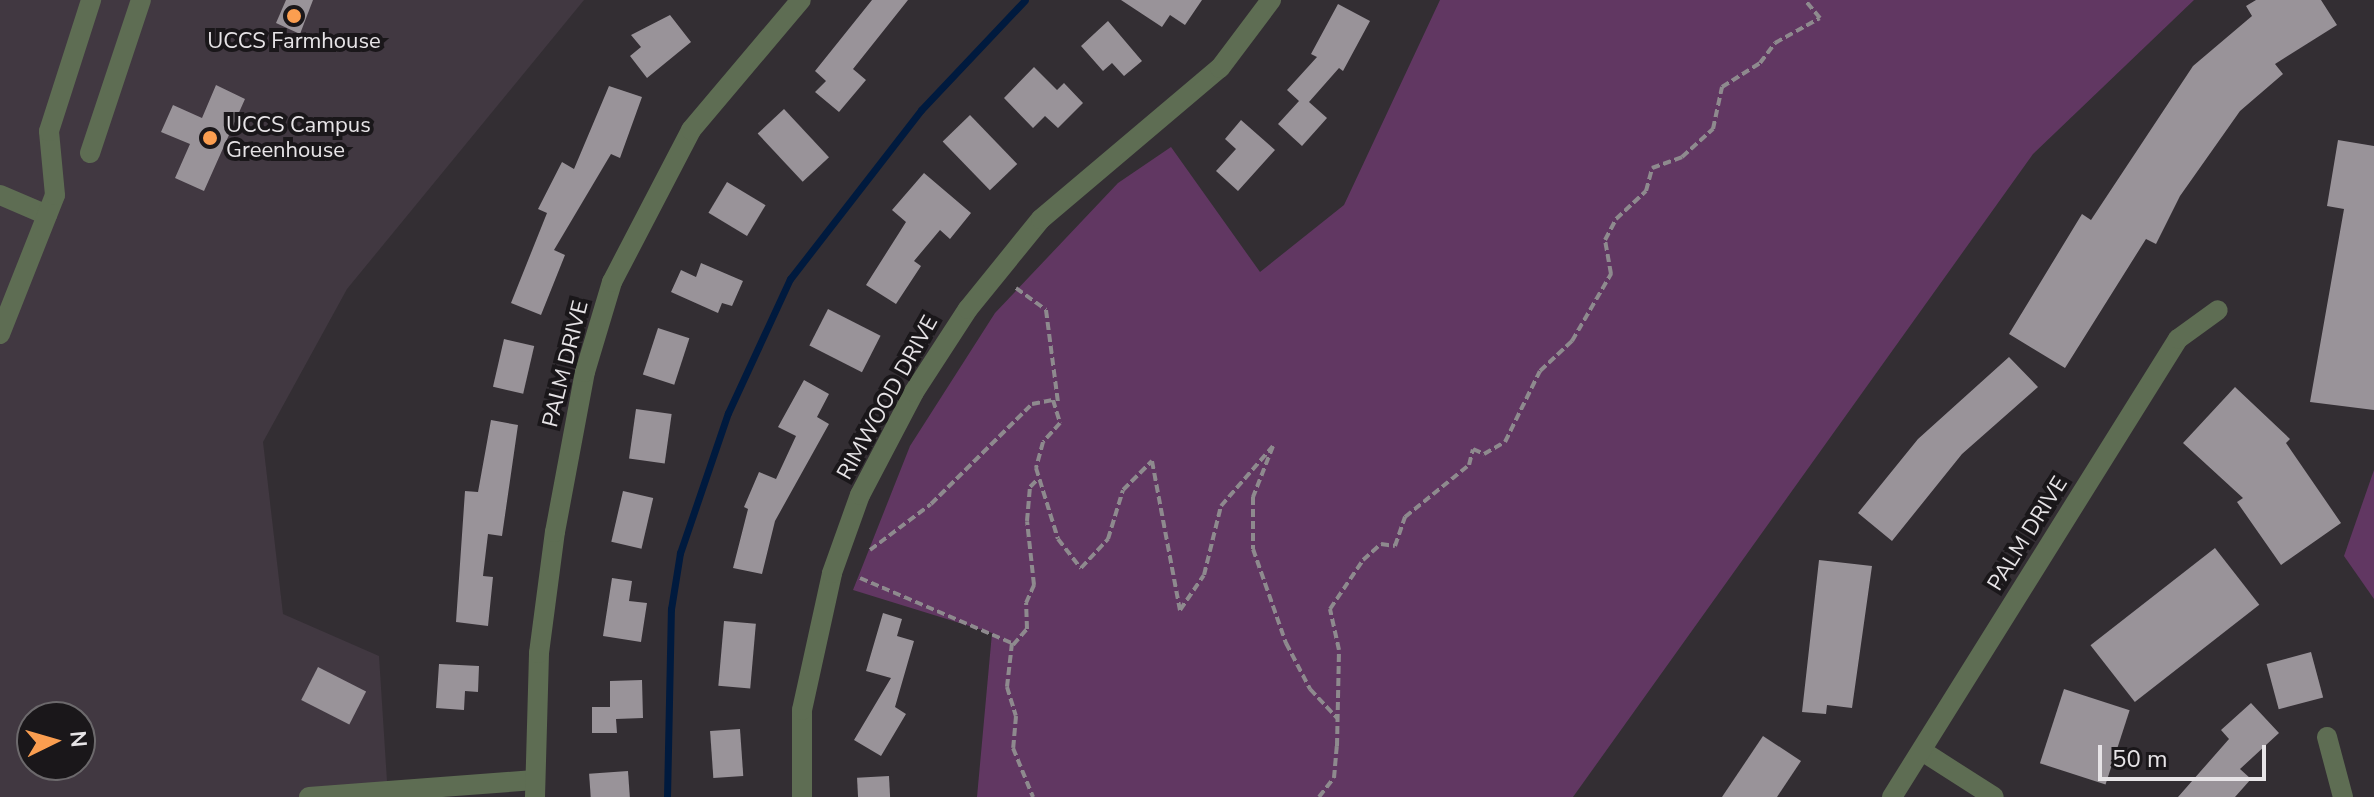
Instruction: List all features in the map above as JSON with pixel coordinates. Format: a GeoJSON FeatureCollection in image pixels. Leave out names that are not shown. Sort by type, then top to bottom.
{"type":"FeatureCollection","features":[{"type":"Feature","properties":{"kind":"street"},"geometry":{"type":"LineString","coordinates":[[0,334],[56,186],[49,131],[91,0]]}},
{"type":"Feature","properties":{"kind":"street"},"geometry":{"type":"LineString","coordinates":[[90,153],[141,0]]}},
{"type":"Feature","properties":{"kind":"street","name":"PALM DRIVE"},"geometry":{"type":"LineString","coordinates":[[534,788],[539,653],[555,532],[585,372],[612,282],[691,130],[801,0]]}},
{"type":"Feature","properties":{"kind":"street","name":"RIMWOOD DRIVE"},"geometry":{"type":"LineString","coordinates":[[802,797],[802,710],[832,573],[860,495],[914,392],[968,309],[1041,219],[1220,68],[1271,0]]}},
{"type":"Feature","properties":{"kind":"street"},"geometry":{"type":"LineString","coordinates":[[0,195],[47,215]]}},
{"type":"Feature","properties":{"kind":"street","name":"PALM DRIVE"},"geometry":{"type":"LineString","coordinates":[[1892,797],[2178,339],[2218,310]]}},
{"type":"Feature","properties":{"kind":"street"},"geometry":{"type":"LineString","coordinates":[[2327,737],[2341,797]]}},
{"type":"Feature","properties":{"kind":"street"},"geometry":{"type":"LineString","coordinates":[[1922,751],[1994,797]]}},
{"type":"Feature","properties":{"kind":"street"},"geometry":{"type":"LineString","coordinates":[[309,797],[534,788]]}},
{"type":"Feature","properties":{"kind":"path"},"geometry":{"type":"LineString","coordinates":[[1319,797],[1334,778],[1339,650],[1330,609],[1381,544],[1395,546],[1405,517],[1469,465],[1473,449],[1484,454],[1505,442],[1540,371],[1572,341],[1611,274],[1605,240],[1616,219],[1646,191],[1652,168],[1682,157],[1713,129],[1722,87],[1760,63],[1775,43],[1820,18],[1805,0]]}},
{"type":"Feature","properties":{"kind":"path"},"geometry":{"type":"LineString","coordinates":[[1016,288],[1046,310],[1060,423],[1040,450],[1037,480],[1050,524],[1081,568],[1108,539],[1123,490],[1152,461],[1180,610],[1204,575],[1221,506],[1273,446],[1253,497],[1253,549],[1286,643],[1310,689],[1337,718]]}},
{"type":"Feature","properties":{"kind":"path"},"geometry":{"type":"LineString","coordinates":[[870,550],[931,504],[1032,404],[1058,402]]}},
{"type":"Feature","properties":{"kind":"path"},"geometry":{"type":"LineString","coordinates":[[1033,797],[1013,748],[1010,656],[1012,645],[1027,629],[1025,608],[1034,585],[1027,521],[1030,487],[1037,480]]}},
{"type":"Feature","properties":{"kind":"path"},"geometry":{"type":"LineString","coordinates":[[860,578],[1012,645]]}},
{"type":"Feature","properties":{"kind":"shaded area"},"geometry":{"type":"Polygon","coordinates":[[[0,0],[584,0],[347,289],[263,442],[283,614],[379,656],[388,797],[0,797],[0,0]]]}},
{"type":"Feature","properties":{"kind":"shaded area"},"geometry":{"type":"Polygon","coordinates":[[[1440,0],[2194,0],[2033,154],[1573,797],[977,797],[992,633],[853,590],[910,446],[995,313],[1118,183],[1171,147],[1260,272],[1344,205],[1440,0]]]}},
{"type":"Feature","properties":{"kind":"shaded area"},"geometry":{"type":"Polygon","coordinates":[[[2374,470],[2374,599],[2344,556],[2374,470]]]}},
{"type":"Feature","properties":{"kind":"building","name":"UCCS Farmhouse"},"geometry":{"type":"Polygon","coordinates":[[[286,0],[313,0],[300,34],[276,23],[286,0]]]}},
{"type":"Feature","properties":{"kind":"building"},"geometry":{"type":"Polygon","coordinates":[[[872,0],[908,0],[853,69],[866,80],[839,112],[815,92],[826,81],[815,71],[872,0]]]}},
{"type":"Feature","properties":{"kind":"building"},"geometry":{"type":"Polygon","coordinates":[[[1121,0],[1202,0],[1185,25],[1170,15],[1162,27],[1121,0]]]}},
{"type":"Feature","properties":{"kind":"building"},"geometry":{"type":"Polygon","coordinates":[[[2256,0],[2321,0],[2337,25],[2275,64],[2283,74],[2240,111],[2180,196],[2156,244],[2146,239],[2065,368],[2009,334],[2082,214],[2091,220],[2193,66],[2252,16],[2246,6],[2256,0]]]}},
{"type":"Feature","properties":{"kind":"building"},"geometry":{"type":"Polygon","coordinates":[[[1338,4],[1370,21],[1343,71],[1339,68],[1309,102],[1327,118],[1302,146],[1278,124],[1299,101],[1287,90],[1317,57],[1311,54],[1338,4]]]}},
{"type":"Feature","properties":{"kind":"building"},"geometry":{"type":"Polygon","coordinates":[[[670,15],[691,42],[647,78],[630,56],[641,47],[631,35],[670,15]]]}},
{"type":"Feature","properties":{"kind":"building"},"geometry":{"type":"Polygon","coordinates":[[[1108,21],[1142,61],[1124,76],[1112,63],[1103,71],[1081,46],[1108,21]]]}},
{"type":"Feature","properties":{"kind":"building"},"geometry":{"type":"Polygon","coordinates":[[[1034,67],[1057,90],[1064,83],[1083,103],[1058,128],[1045,116],[1033,128],[1004,98],[1034,67]]]}},
{"type":"Feature","properties":{"kind":"building","name":"UCCS Campus Greenhouse"},"geometry":{"type":"Polygon","coordinates":[[[216,85],[245,99],[204,191],[175,178],[190,144],[161,132],[173,105],[202,118],[216,85]]]}},
{"type":"Feature","properties":{"kind":"building"},"geometry":{"type":"Polygon","coordinates":[[[609,86],[642,97],[620,158],[611,154],[554,250],[565,255],[541,315],[511,303],[547,213],[538,209],[562,162],[574,169],[609,86]]]}},
{"type":"Feature","properties":{"kind":"building"},"geometry":{"type":"Polygon","coordinates":[[[784,109],[829,157],[803,182],[758,134],[784,109]]]}},
{"type":"Feature","properties":{"kind":"building"},"geometry":{"type":"Polygon","coordinates":[[[970,115],[1017,164],[990,190],[943,141],[970,115]]]}},
{"type":"Feature","properties":{"kind":"building"},"geometry":{"type":"Polygon","coordinates":[[[1241,120],[1275,150],[1238,191],[1216,171],[1236,149],[1225,139],[1241,120]]]}},
{"type":"Feature","properties":{"kind":"building"},"geometry":{"type":"Polygon","coordinates":[[[2338,140],[2374,146],[2374,410],[2310,402],[2344,209],[2327,206],[2338,140]]]}},
{"type":"Feature","properties":{"kind":"building"},"geometry":{"type":"Polygon","coordinates":[[[924,173],[971,213],[950,239],[940,230],[914,261],[921,266],[896,304],[866,285],[906,222],[892,210],[924,173]]]}},
{"type":"Feature","properties":{"kind":"building"},"geometry":{"type":"Polygon","coordinates":[[[727,182],[766,205],[747,236],[708,213],[727,182]]]}},
{"type":"Feature","properties":{"kind":"building"},"geometry":{"type":"Polygon","coordinates":[[[701,263],[743,281],[732,306],[722,303],[718,313],[671,292],[681,270],[696,277],[701,263]]]}},
{"type":"Feature","properties":{"kind":"building"},"geometry":{"type":"Polygon","coordinates":[[[828,309],[881,336],[862,372],[809,346],[828,309]]]}},
{"type":"Feature","properties":{"kind":"building"},"geometry":{"type":"Polygon","coordinates":[[[658,328],[689,338],[674,385],[643,375],[658,328]]]}},
{"type":"Feature","properties":{"kind":"building"},"geometry":{"type":"Polygon","coordinates":[[[504,339],[534,346],[523,394],[493,387],[504,339]]]}},
{"type":"Feature","properties":{"kind":"building"},"geometry":{"type":"Polygon","coordinates":[[[2009,357],[2038,387],[1962,454],[1892,541],[1858,513],[1918,439],[2009,357]]]}},
{"type":"Feature","properties":{"kind":"building"},"geometry":{"type":"Polygon","coordinates":[[[804,380],[829,394],[817,417],[829,424],[775,521],[762,574],[733,568],[748,509],[744,507],[759,472],[776,479],[796,436],[778,427],[804,380]]]}},
{"type":"Feature","properties":{"kind":"building"},"geometry":{"type":"Polygon","coordinates":[[[2235,387],[2290,439],[2286,443],[2341,523],[2281,565],[2237,502],[2243,498],[2183,443],[2235,387]]]}},
{"type":"Feature","properties":{"kind":"building"},"geometry":{"type":"Polygon","coordinates":[[[636,409],[672,414],[665,464],[629,459],[636,409]]]}},
{"type":"Feature","properties":{"kind":"building"},"geometry":{"type":"Polygon","coordinates":[[[491,420],[518,425],[502,536],[488,534],[483,576],[493,577],[488,626],[456,622],[465,491],[478,492],[491,420]]]}},
{"type":"Feature","properties":{"kind":"building"},"geometry":{"type":"Polygon","coordinates":[[[623,491],[653,498],[642,549],[611,542],[623,491]]]}},
{"type":"Feature","properties":{"kind":"building"},"geometry":{"type":"Polygon","coordinates":[[[2215,548],[2259,605],[2135,702],[2090,645],[2215,548]]]}},
{"type":"Feature","properties":{"kind":"building"},"geometry":{"type":"Polygon","coordinates":[[[1819,560],[1872,566],[1852,708],[1827,705],[1826,714],[1802,712],[1819,560]]]}},
{"type":"Feature","properties":{"kind":"building"},"geometry":{"type":"Polygon","coordinates":[[[612,578],[632,581],[629,601],[647,603],[641,642],[603,636],[612,578]]]}},
{"type":"Feature","properties":{"kind":"building"},"geometry":{"type":"Polygon","coordinates":[[[883,613],[902,619],[897,636],[914,641],[895,707],[906,714],[881,756],[854,740],[891,678],[866,671],[883,613]]]}},
{"type":"Feature","properties":{"kind":"building"},"geometry":{"type":"Polygon","coordinates":[[[724,621],[756,624],[750,689],[718,686],[724,621]]]}},
{"type":"Feature","properties":{"kind":"building"},"geometry":{"type":"Polygon","coordinates":[[[2311,652],[2323,697],[2279,709],[2267,664],[2311,652]]]}},
{"type":"Feature","properties":{"kind":"building"},"geometry":{"type":"Polygon","coordinates":[[[439,664],[479,666],[478,692],[465,691],[464,710],[436,708],[439,664]]]}},
{"type":"Feature","properties":{"kind":"building"},"geometry":{"type":"Polygon","coordinates":[[[318,667],[366,692],[349,724],[301,700],[318,667]]]}},
{"type":"Feature","properties":{"kind":"building"},"geometry":{"type":"Polygon","coordinates":[[[642,680],[643,718],[616,719],[617,733],[592,733],[592,707],[610,707],[610,681],[642,680]]]}},
{"type":"Feature","properties":{"kind":"building"},"geometry":{"type":"Polygon","coordinates":[[[2064,689],[2130,710],[2106,785],[2040,763],[2064,689]]]}},
{"type":"Feature","properties":{"kind":"building"},"geometry":{"type":"Polygon","coordinates":[[[2251,703],[2279,733],[2240,769],[2251,779],[2235,797],[2178,797],[2229,739],[2221,730],[2251,703]]]}},
{"type":"Feature","properties":{"kind":"building"},"geometry":{"type":"Polygon","coordinates":[[[740,729],[743,776],[713,778],[710,731],[740,729]]]}},
{"type":"Feature","properties":{"kind":"building"},"geometry":{"type":"Polygon","coordinates":[[[1763,736],[1801,761],[1777,797],[1722,797],[1763,736]]]}},
{"type":"Feature","properties":{"kind":"building"},"geometry":{"type":"Polygon","coordinates":[[[628,771],[630,797],[591,797],[589,774],[628,771]]]}},
{"type":"Feature","properties":{"kind":"building"},"geometry":{"type":"Polygon","coordinates":[[[889,776],[890,797],[858,797],[857,778],[889,776]]]}},
{"type":"Feature","properties":{"kind":"waterway"},"geometry":{"type":"LineString","coordinates":[[667,797],[671,609],[680,553],[728,413],[790,279],[921,110],[1025,0]]}},
{"type":"Feature","properties":{"kind":"place","name":"UCCS Farmhouse"},"geometry":{"type":"Point","coordinates":[294,16]}},
{"type":"Feature","properties":{"kind":"place","name":"UCCS Campus Greenhouse"},"geometry":{"type":"Point","coordinates":[210,138]}}]}
